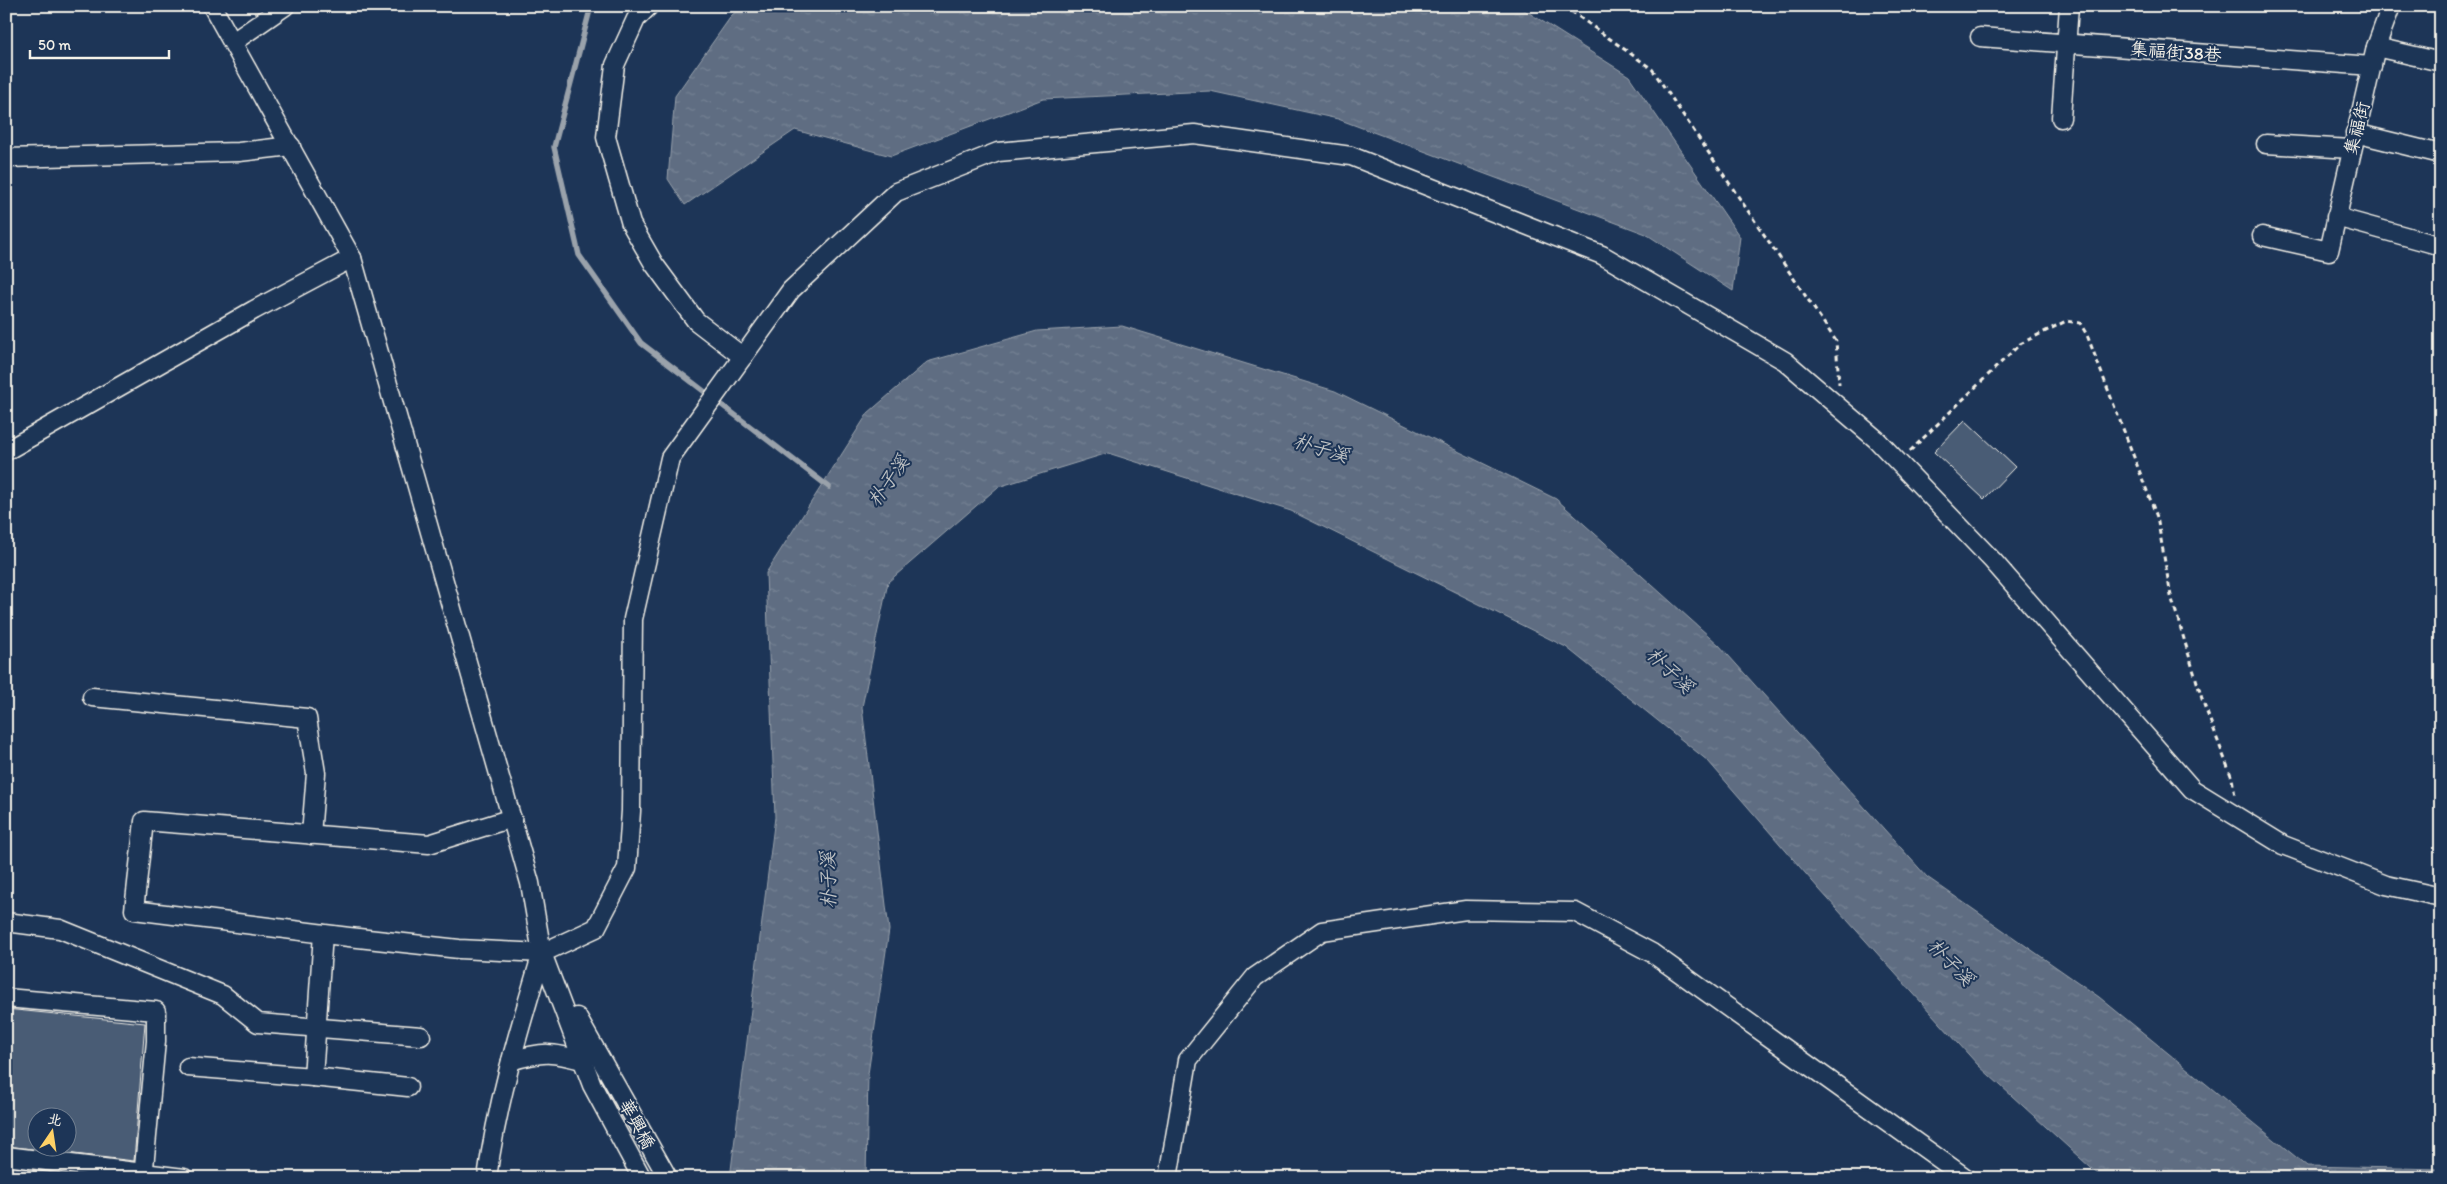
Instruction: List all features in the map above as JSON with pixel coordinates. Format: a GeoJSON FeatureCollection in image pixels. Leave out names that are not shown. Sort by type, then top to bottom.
{"type":"FeatureCollection","features":[{"type":"Feature","properties":{"kind":"street"},"geometry":{"type":"LineString","coordinates":[[212,6],[292,146],[352,258],[530,883],[542,953],[511,1062],[492,1143],[487,1178]]}},
{"type":"Feature","properties":{"kind":"street"},"geometry":{"type":"LineString","coordinates":[[233,42],[286,6]]}},
{"type":"Feature","properties":{"kind":"street"},"geometry":{"type":"LineString","coordinates":[[649,6],[636,19],[615,65],[606,137],[631,224],[654,264],[696,321],[743,357]]}},
{"type":"Feature","properties":{"kind":"street"},"geometry":{"type":"LineString","coordinates":[[2061,118],[2069,6]]}},
{"type":"Feature","properties":{"kind":"street","name":"集福街"},"geometry":{"type":"LineString","coordinates":[[2262,236],[2329,251],[2376,47],[2391,6]]}},
{"type":"Feature","properties":{"kind":"street","name":"集福街38巷"},"geometry":{"type":"LineString","coordinates":[[1980,37],[2372,66]]}},
{"type":"Feature","properties":{"kind":"street"},"geometry":{"type":"LineString","coordinates":[[2376,47],[2441,62]]}},
{"type":"Feature","properties":{"kind":"street"},"geometry":{"type":"LineString","coordinates":[[512,818],[429,844],[144,821],[134,910],[459,949],[542,953],[596,928],[626,868],[631,811],[633,619],[670,458],[791,290],[896,192],[998,152],[1194,134],[1351,156],[1602,255],[1785,361],[1876,439],[1993,561],[2192,789],[2283,845],[2386,884],[2441,897]]}},
{"type":"Feature","properties":{"kind":"street"},"geometry":{"type":"LineString","coordinates":[[2266,144],[2353,141],[2441,154]]}},
{"type":"Feature","properties":{"kind":"street"},"geometry":{"type":"LineString","coordinates":[[6,158],[239,152],[292,146]]}},
{"type":"Feature","properties":{"kind":"street"},"geometry":{"type":"LineString","coordinates":[[2336,217],[2441,246]]}},
{"type":"Feature","properties":{"kind":"street"},"geometry":{"type":"LineString","coordinates":[[6,451],[246,315],[352,258]]}},
{"type":"Feature","properties":{"kind":"street"},"geometry":{"type":"LineString","coordinates":[[92,697],[307,718],[316,773],[311,835]]}},
{"type":"Feature","properties":{"kind":"street"},"geometry":{"type":"LineString","coordinates":[[1168,1178],[1188,1060],[1255,977],[1322,931],[1466,910],[1575,912],[1652,953],[1966,1178]]}},
{"type":"Feature","properties":{"kind":"street"},"geometry":{"type":"LineString","coordinates":[[6,922],[60,929],[223,995],[258,1023],[421,1036]]}},
{"type":"Feature","properties":{"kind":"street"},"geometry":{"type":"LineString","coordinates":[[313,1077],[324,934]]}},
{"type":"Feature","properties":{"kind":"street","name":"華興橋"},"geometry":{"type":"LineString","coordinates":[[542,953],[585,1061],[592,1085],[642,1178]]}},
{"type":"Feature","properties":{"kind":"street","name":"華興橋"},"geometry":{"type":"LineString","coordinates":[[542,953],[668,1178]]}},
{"type":"Feature","properties":{"kind":"street"},"geometry":{"type":"LineString","coordinates":[[6,998],[156,1011],[156,1041],[143,1175]]}},
{"type":"Feature","properties":{"kind":"street"},"geometry":{"type":"LineString","coordinates":[[511,1062],[538,1053],[557,1053],[585,1061]]}},
{"type":"Feature","properties":{"kind":"street"},"geometry":{"type":"LineString","coordinates":[[188,1067],[408,1087]]}},
{"type":"Feature","properties":{"kind":"street"},"geometry":{"type":"LineString","coordinates":[[6,1156],[143,1175],[184,1178]]}},
{"type":"Feature","properties":{"kind":"path"},"geometry":{"type":"LineString","coordinates":[[1564,6],[1652,69],[1836,341],[1842,409]]}},
{"type":"Feature","properties":{"kind":"path"},"geometry":{"type":"LineString","coordinates":[[1898,462],[2020,344],[2066,321],[2080,323],[2088,335],[2157,517],[2172,596],[2203,702],[2232,778],[2239,818]]}},
{"type":"Feature","properties":{"kind":"water"},"geometry":{"type":"Polygon","coordinates":[[[743,6],[1518,6],[1629,76],[1740,237],[1733,291],[1646,234],[1338,119],[1210,91],[1043,99],[891,156],[795,130],[685,205],[668,179],[675,96],[732,15],[743,6]]]}},
{"type":"Feature","properties":{"kind":"water","name":"朴子溪"},"geometry":{"type":"Polygon","coordinates":[[[1122,326],[1335,391],[1556,499],[1719,645],[1927,877],[2099,997],[2307,1166],[2441,1169],[2441,1178],[2102,1178],[1978,1065],[1819,889],[1708,761],[1566,647],[1291,511],[1108,453],[998,487],[888,582],[862,707],[889,930],[868,1074],[866,1178],[730,1178],[775,817],[766,573],[868,413],[927,362],[1037,331],[1122,326]]]}},
{"type":"Feature","properties":{"kind":"building"},"geometry":{"type":"Polygon","coordinates":[[[1965,420],[2015,467],[1984,499],[1934,452],[1965,420]]]}},
{"type":"Feature","properties":{"kind":"building"},"geometry":{"type":"Polygon","coordinates":[[[6,1009],[145,1023],[134,1161],[78,1154],[78,1106],[28,1106],[28,1149],[6,1146],[6,1009]]]}},
{"type":"Feature","properties":{"kind":"building"},"geometry":{"type":"Polygon","coordinates":[[[6,1167],[95,1178],[6,1178],[6,1167]]]}},
{"type":"Feature","properties":{"kind":"waterway"},"geometry":{"type":"LineString","coordinates":[[591,6],[554,147],[579,255],[641,343],[829,487]]}}]}
